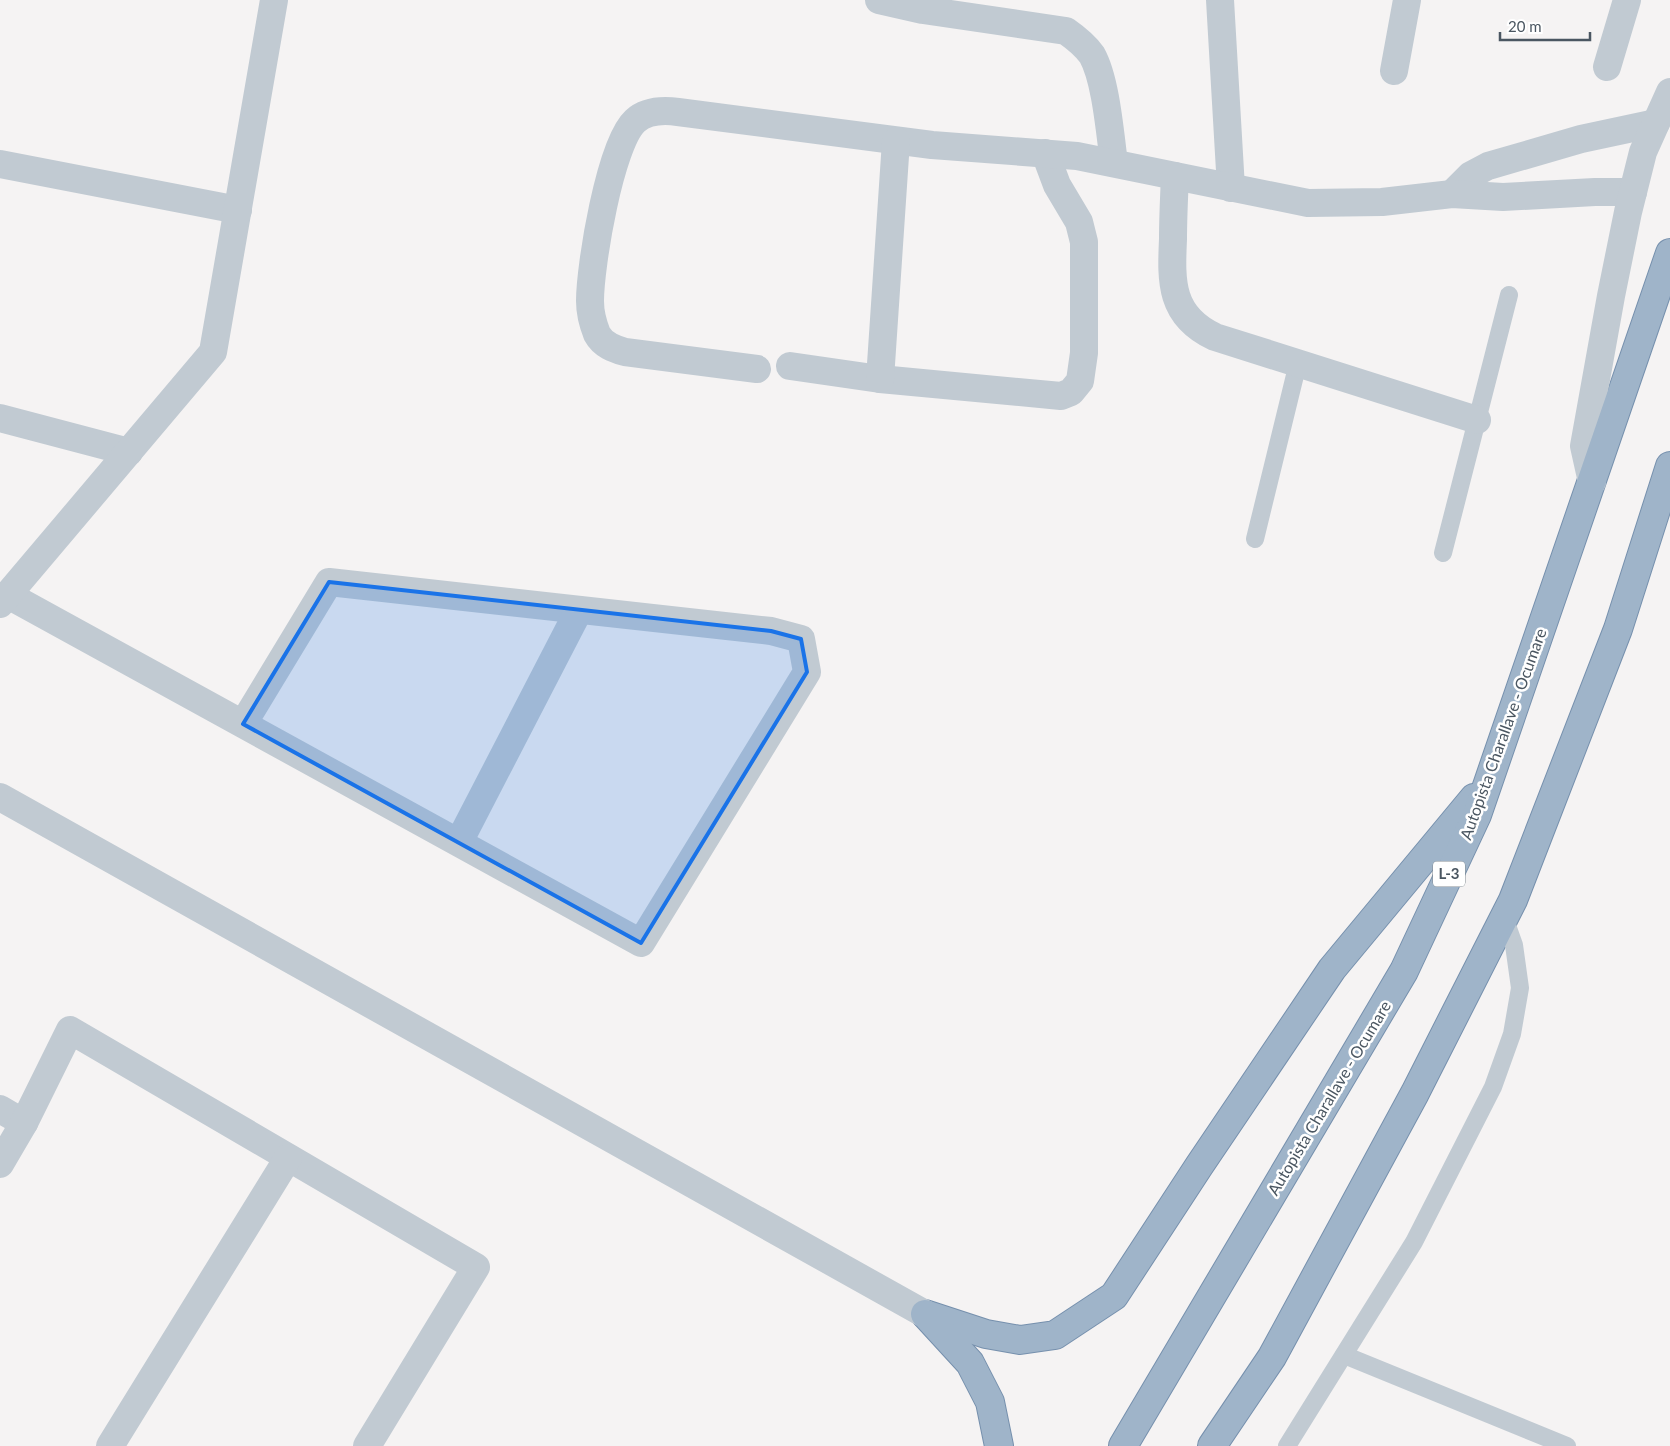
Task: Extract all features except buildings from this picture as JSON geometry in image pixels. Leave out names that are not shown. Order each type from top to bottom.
[{"type":"highway","name":"Autopista Charallave - Ocumare","points":[[1123,1446],[1404,971],[1477,815],[1670,253]]},
{"type":"highway","points":[[1212,1446],[1272,1357],[1415,1093],[1513,900],[1618,629],[1670,466]]},
{"type":"highway","points":[[925,1314],[986,1334],[1020,1340],[1056,1335],[1114,1296],[1332,969],[1489,779]]},
{"type":"highway","points":[[925,1314],[970,1363],[990,1402],[999,1446]]},
{"type":"street","points":[[243,724],[329,582],[771,631],[800,639],[807,672],[641,943],[243,724],[4,600],[213,352],[274,0]]},
{"type":"street","points":[[1220,0],[1232,188]]},
{"type":"street","points":[[1394,71],[1407,0]]},
{"type":"street","points":[[1607,67],[1627,0]]},
{"type":"street","points":[[884,1],[923,10],[1066,31],[1081,41],[1095,62],[1106,108],[1114,163]]},
{"type":"street","points":[[1592,482],[1584,446],[1611,296],[1633,192],[1644,152],[1670,92]]},
{"type":"street","points":[[757,369],[625,352],[614,349],[598,336],[590,309],[594,255],[611,176],[627,131],[642,116],[664,110],[896,141],[1077,156],[1308,203],[1382,202],[1452,194],[1503,197],[1586,192],[1633,192]]},
{"type":"street","points":[[1452,194],[1471,175],[1488,166],[1582,140],[1656,123]]},
{"type":"street","points":[[880,379],[896,141]]},
{"type":"street","points":[[790,366],[880,379],[1061,396],[1072,392],[1080,381],[1084,353],[1084,242],[1079,222],[1057,185],[1045,153]]},
{"type":"street","points":[[0,164],[238,210]]},
{"type":"street","points":[[1175,176],[1171,272],[1175,296],[1183,311],[1199,328],[1215,337],[1477,420]]},
{"type":"street","points":[[0,418],[129,452]]},
{"type":"street","points":[[459,842],[579,610]]},
{"type":"street","points":[[0,797],[925,1314]]},
{"type":"street","points":[[0,1164],[24,1123],[70,1030],[476,1267],[367,1446]]},
{"type":"street","points":[[0,1109],[24,1123]]},
{"type":"street","points":[[110,1446],[288,1158]]},
{"type":"lane","points":[[1443,553],[1509,295]]},
{"type":"lane","points":[[1255,539],[1298,363]]},
{"type":"lane","points":[[1287,1446],[1414,1242],[1493,1087],[1512,1034],[1520,988],[1514,945],[1504,917]]},
{"type":"lane","points":[[1344,1355],[1567,1446]]},
{"type":"highlighted area","points":[[329,582],[771,631],[801,639],[807,672],[641,943],[243,724]]}]
